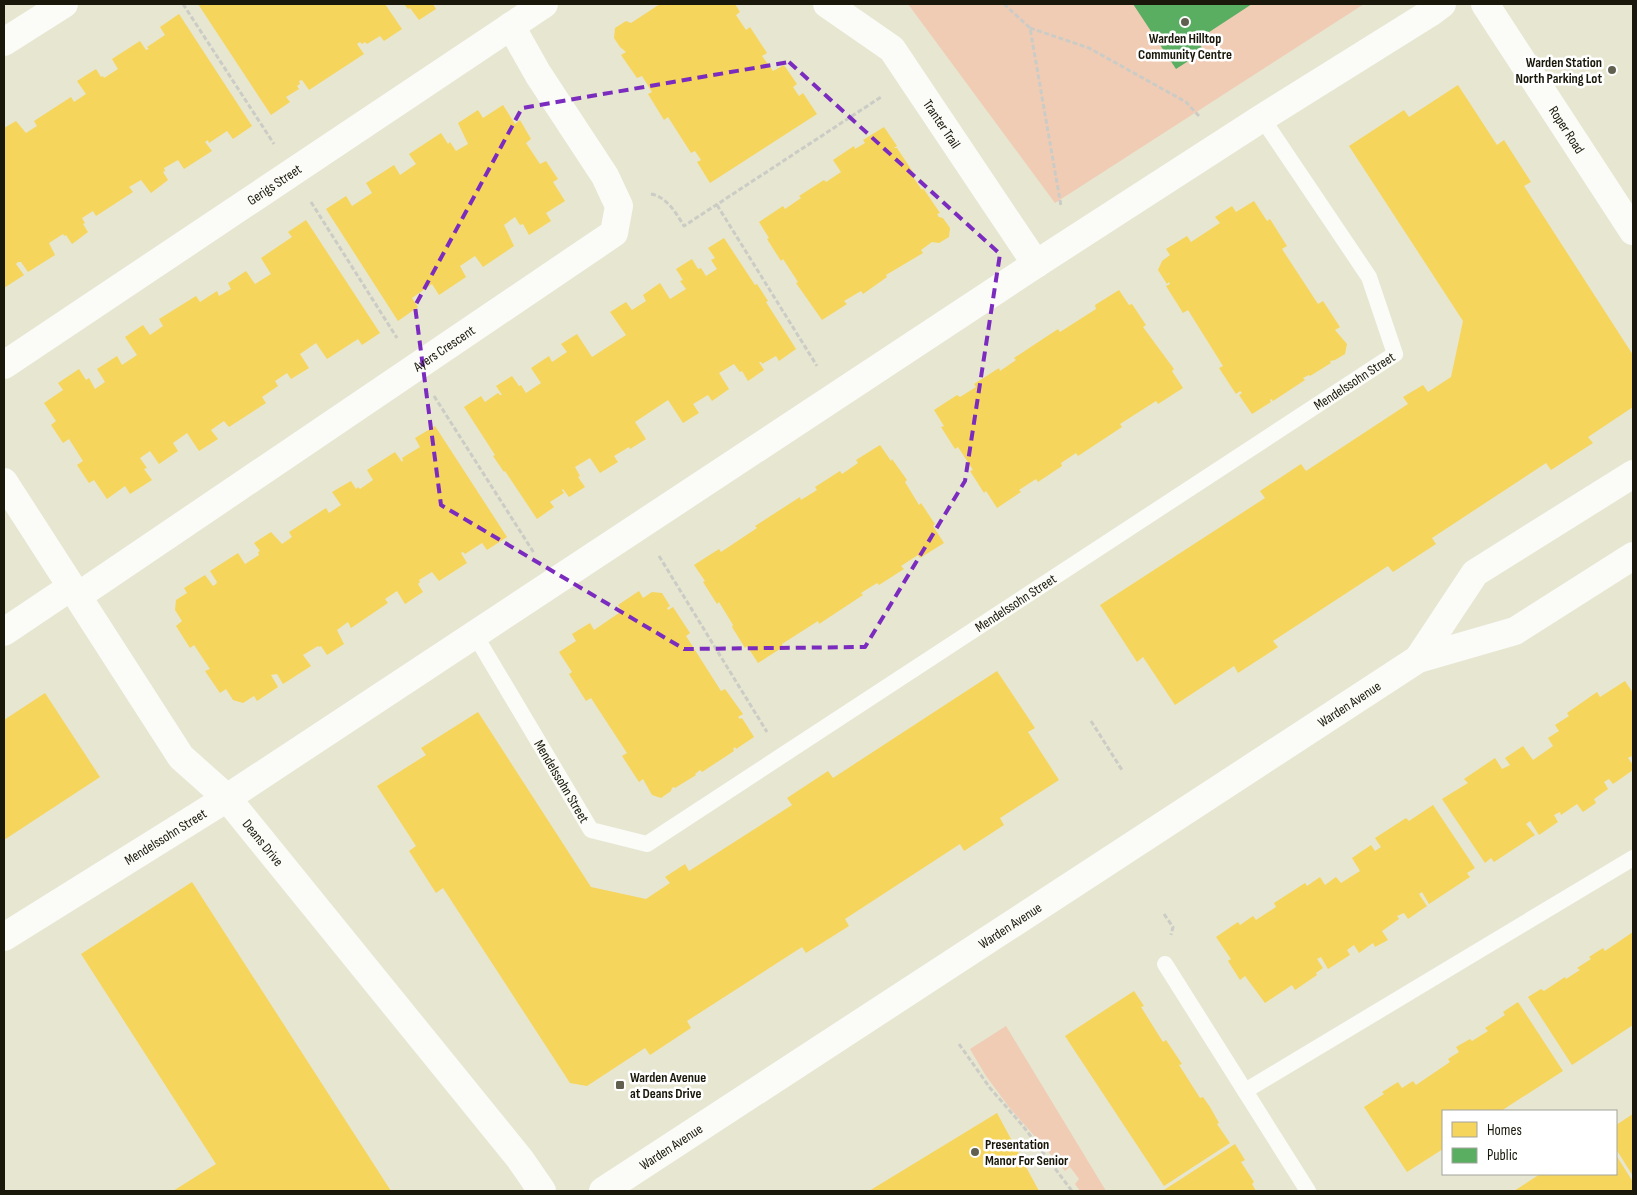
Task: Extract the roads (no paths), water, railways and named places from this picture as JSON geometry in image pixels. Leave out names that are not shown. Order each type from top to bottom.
[{"type":"street","points":[[4,42],[64,4]]},
{"type":"street","name":"Gerigs Street","points":[[4,365],[544,4]]},
{"type":"street","name":"Tranter Trail","points":[[828,4],[892,49],[1036,264]]},
{"type":"street","name":"Mendelssohn Street","points":[[4,938],[227,798],[1036,264],[1262,118],[1430,14],[1442,4]]},
{"type":"street","name":"Roper Road","points":[[1485,4],[1633,231]]},
{"type":"street","name":"Ayers Crescent","points":[[4,632],[74,591],[415,367],[614,233],[619,206],[604,176],[538,74],[512,26]]},
{"type":"street","name":"Warden Avenue","points":[[1418,659],[1475,573],[1633,474]]},
{"type":"street","name":"Deans Drive","points":[[4,482],[181,757],[227,798],[514,1152],[542,1191]]},
{"type":"street","name":"Warden Avenue","points":[[603,1191],[632,1170],[1418,659],[1515,631],[1633,556]]},
{"type":"lane","name":"Mendelssohn Street","points":[[475,635],[591,830],[646,844],[1395,354],[1369,277],[1262,118]]},
{"type":"lane","points":[[1246,1091],[1633,858]]},
{"type":"lane","points":[[1165,964],[1308,1191]]},
{"type":"place","name":"Warden Hilltop Community Centre","points":[[1185,22]]},
{"type":"place","name":"Warden Station North Parking Lot","points":[[1612,70]]},
{"type":"place","name":"Warden Avenue at Deans Drive","points":[[620,1085]]},
{"type":"place","name":"Presentation Manor For Senior","points":[[975,1152]]}]
